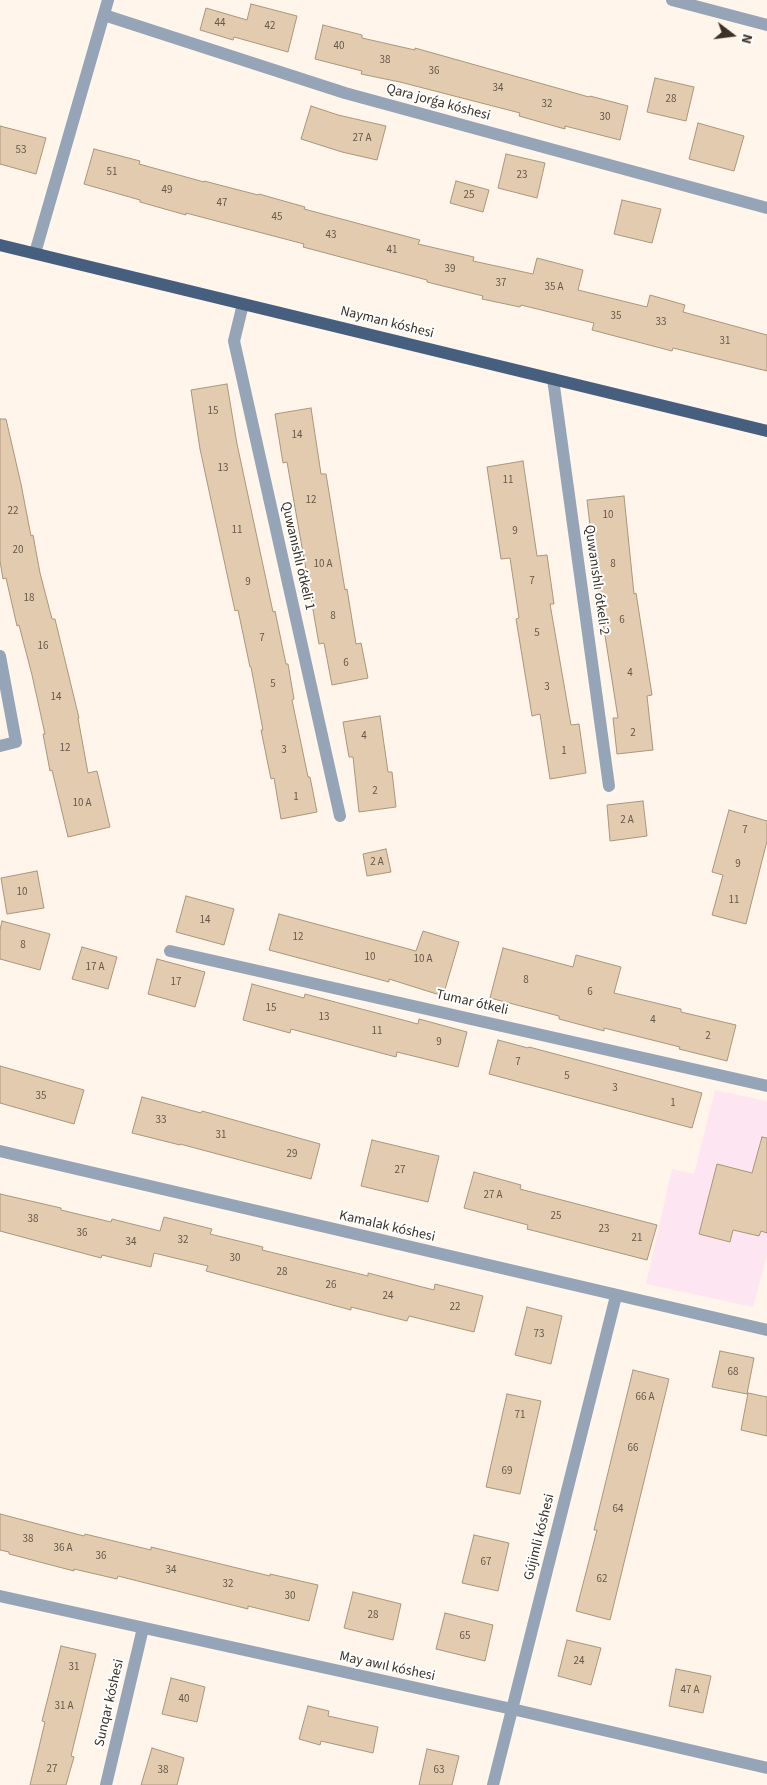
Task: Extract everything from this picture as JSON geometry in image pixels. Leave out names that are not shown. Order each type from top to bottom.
[{"type":"main road","name":"Nayman kóshesi","points":[[0,245],[767,431]]},
{"type":"street","points":[[35,253],[108,0]]},
{"type":"street","points":[[672,0],[767,25]]},
{"type":"street","name":"Qara jorǵa kóshesi","points":[[104,16],[345,93],[767,208]]},
{"type":"street","name":"Quwanıshlı ótkeli 1","points":[[243,304],[234,341],[340,816]]},
{"type":"street","name":"Quwanıshlı ótkeli 2","points":[[553,379],[609,786]]},
{"type":"street","points":[[0,656],[16,742],[0,746]]},
{"type":"street","name":"Tumar ótkeli","points":[[170,951],[767,1086]]},
{"type":"street","name":"Kamalak kóshesi","points":[[0,1151],[767,1330]]},
{"type":"street","name":"Gújimli kóshesi","points":[[493,1785],[616,1296]]},
{"type":"street","name":"May awıl kóshesi","points":[[0,1596],[512,1709],[767,1768]]},
{"type":"street","name":"Sunqar kóshesi","points":[[106,1785],[143,1628]]},
{"type":"shaded area","points":[[715,1090],[767,1101],[767,1255],[753,1307],[646,1284],[672,1169],[694,1174]]},
{"type":"building","points":[[251,4],[297,16],[288,52],[234,37],[233,40],[200,30],[206,8],[247,20]]},
{"type":"building","points":[[323,25],[362,35],[362,38],[415,50],[415,48],[589,97],[628,106],[620,140],[565,126],[565,129],[519,116],[520,113],[400,82],[361,74],[362,71],[315,59]]},
{"type":"building","points":[[655,78],[694,87],[686,121],[647,112]]},
{"type":"building","points":[[311,106],[338,115],[386,126],[377,160],[342,152],[301,139]]},
{"type":"building","points":[[698,123],[744,136],[734,171],[689,159]]},
{"type":"building","points":[[0,126],[46,138],[36,174],[0,164]]},
{"type":"building","points":[[94,149],[140,161],[139,164],[204,182],[259,194],[305,207],[304,209],[420,240],[418,244],[474,257],[473,261],[533,274],[537,258],[583,270],[578,290],[647,307],[650,295],[685,305],[683,312],[767,335],[767,371],[673,348],[672,351],[592,330],[594,323],[521,305],[520,307],[482,299],[483,296],[303,247],[304,244],[186,213],[186,215],[84,184]]},
{"type":"building","points":[[506,154],[545,163],[537,198],[498,188]]},
{"type":"building","points":[[456,181],[489,190],[483,212],[450,203]]},
{"type":"building","points":[[622,200],[661,209],[652,243],[614,234]]},
{"type":"building","points":[[227,384],[237,444],[273,612],[275,611],[286,664],[288,664],[294,699],[292,700],[317,812],[281,819],[274,778],[271,779],[261,730],[263,730],[251,667],[238,610],[235,611],[200,449],[191,390]]},
{"type":"building","points":[[311,408],[321,474],[326,474],[356,644],[361,643],[368,678],[332,685],[324,643],[319,644],[287,462],[283,463],[275,414]]},
{"type":"building","points":[[0,419],[6,419],[40,573],[52,619],[55,619],[79,718],[88,773],[97,771],[110,827],[68,837],[52,770],[50,771],[43,734],[45,734],[32,675],[19,625],[17,626],[6,578],[3,579],[0,561]]},
{"type":"building","points":[[523,461],[537,556],[547,555],[554,604],[550,604],[571,725],[579,724],[586,773],[550,779],[540,714],[532,716],[516,619],[519,618],[510,558],[501,559],[487,467]]},
{"type":"building","points":[[624,496],[634,594],[636,593],[652,695],[647,696],[653,750],[617,754],[613,718],[618,718],[597,585],[587,500]]},
{"type":"building","points":[[380,716],[388,772],[392,772],[396,807],[359,812],[353,757],[349,757],[343,722]]},
{"type":"building","points":[[643,801],[647,836],[610,841],[607,805]]},
{"type":"building","points":[[729,810],[767,821],[767,841],[746,924],[712,915],[723,875],[712,872]]},
{"type":"building","points":[[386,849],[391,872],[367,876],[363,854]]},
{"type":"building","points":[[37,871],[44,908],[7,914],[1,878]]},
{"type":"building","points":[[186,896],[234,909],[224,945],[176,932]]},
{"type":"building","points":[[279,914],[416,951],[423,931],[459,942],[443,996],[389,979],[389,982],[269,950]]},
{"type":"building","points":[[2,921],[50,934],[40,970],[0,959],[0,930]]},
{"type":"building","points":[[82,947],[117,957],[108,989],[72,979]]},
{"type":"building","points":[[503,948],[573,967],[576,955],[621,967],[614,993],[681,1009],[681,1012],[736,1025],[727,1061],[604,1028],[604,1031],[559,1019],[559,1016],[490,998]]},
{"type":"building","points":[[157,959],[205,972],[195,1007],[148,994]]},
{"type":"building","points":[[252,984],[304,998],[305,994],[418,1024],[419,1019],[467,1032],[458,1067],[397,1052],[396,1057],[291,1029],[290,1033],[243,1020]]},
{"type":"building","points":[[498,1040],[702,1093],[692,1128],[489,1074]]},
{"type":"building","points":[[0,1066],[84,1090],[74,1124],[0,1103]]},
{"type":"building","points":[[142,1097],[201,1113],[202,1111],[320,1144],[311,1179],[132,1133]]},
{"type":"building","points":[[762,1137],[767,1138],[767,1233],[761,1231],[759,1236],[733,1230],[730,1242],[699,1234],[717,1164],[752,1173]]},
{"type":"building","points":[[372,1140],[439,1156],[428,1202],[361,1186]]},
{"type":"building","points":[[474,1172],[521,1185],[520,1189],[657,1225],[647,1260],[527,1229],[528,1225],[464,1208]]},
{"type":"building","points":[[0,1194],[111,1222],[112,1219],[160,1231],[164,1217],[212,1229],[210,1234],[263,1247],[262,1250],[368,1276],[368,1273],[434,1290],[435,1284],[483,1296],[474,1332],[409,1316],[407,1321],[351,1307],[351,1310],[206,1271],[208,1266],[154,1253],[151,1267],[102,1255],[101,1258],[0,1231]]},
{"type":"building","points":[[527,1307],[562,1316],[551,1364],[515,1355]]},
{"type":"building","points":[[720,1351],[754,1358],[747,1394],[712,1387]]},
{"type":"building","points":[[633,1370],[669,1379],[610,1620],[576,1611],[597,1530],[594,1530]]},
{"type":"building","points":[[748,1393],[767,1397],[767,1436],[741,1430]]},
{"type":"building","points":[[507,1394],[541,1401],[520,1494],[486,1487]]},
{"type":"building","points":[[0,1514],[84,1536],[85,1534],[151,1550],[151,1547],[270,1576],[270,1574],[318,1585],[309,1621],[248,1606],[248,1609],[118,1576],[117,1579],[74,1569],[74,1571],[9,1554],[9,1552],[0,1550]]},
{"type":"building","points":[[474,1535],[509,1543],[498,1591],[462,1583]]},
{"type":"building","points":[[353,1592],[401,1604],[393,1640],[344,1628]]},
{"type":"building","points":[[445,1613],[493,1625],[485,1661],[436,1649]]},
{"type":"building","points":[[567,1640],[601,1648],[591,1685],[558,1676]]},
{"type":"building","points":[[61,1646],[96,1654],[71,1756],[74,1757],[66,1785],[30,1785],[45,1722],[42,1721]]},
{"type":"building","points":[[676,1669],[711,1676],[703,1713],[669,1706]]},
{"type":"building","points":[[171,1678],[205,1687],[197,1722],[162,1714]]},
{"type":"building","points":[[308,1706],[329,1711],[328,1716],[378,1727],[373,1753],[321,1741],[320,1745],[299,1739]]},
{"type":"building","points":[[152,1748],[184,1758],[177,1785],[141,1785]]},
{"type":"building","points":[[427,1749],[459,1756],[452,1785],[419,1785]]}]
